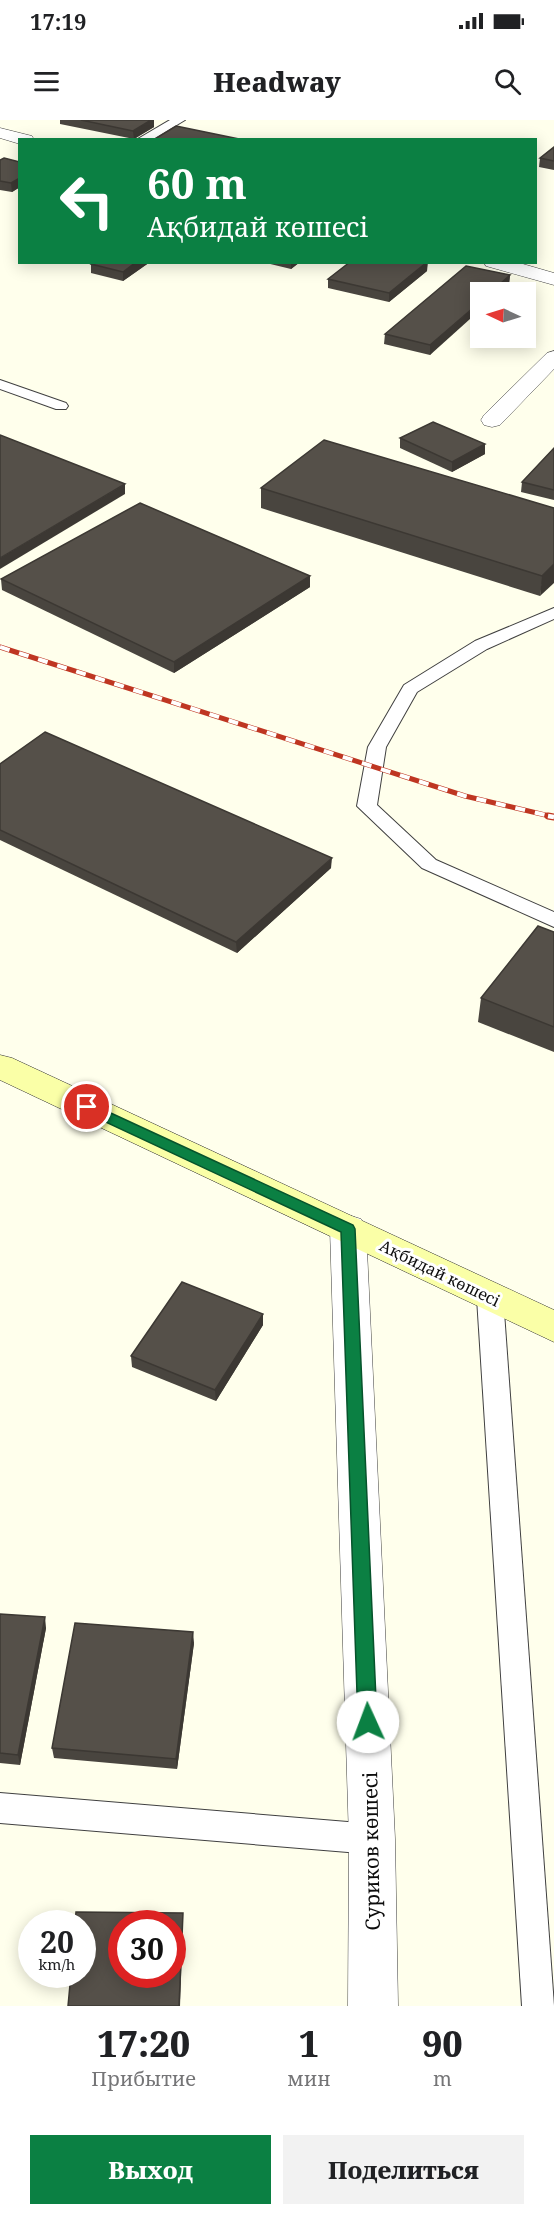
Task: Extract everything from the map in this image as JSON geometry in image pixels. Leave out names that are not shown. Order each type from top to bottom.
[{"type":"street","points":[[1,134],[18,138]]},
{"type":"street","points":[[500,264],[554,279]]},
{"type":"street","points":[[492,420],[554,357]]},
{"type":"street","name":"Ақбидай көшесі","points":[[0,1066],[554,1328]]},
{"type":"street","name":"Суриков көшесі","points":[[348,1229],[372,1839],[373,2006]]},
{"type":"lane","points":[[146,138],[179,120]]},
{"type":"lane","points":[[0,384],[61,406]]},
{"type":"lane","points":[[554,613],[481,645],[410,690],[377,747],[367,806],[429,864],[554,920]]},
{"type":"lane","points":[[490,1298],[539,2006]]},
{"type":"lane","points":[[0,1808],[372,1839]]},
{"type":"building","points":[[81,120],[151,120],[133,131]]},
{"type":"building","points":[[176,126],[234,138],[156,138]]},
{"type":"building","points":[[554,147],[554,161],[540,158]]},
{"type":"building","points":[[4,158],[18,162],[18,179],[11,183],[0,181],[0,160]]},
{"type":"building","points":[[91,264],[133,264],[123,272]]},
{"type":"building","points":[[347,264],[425,264],[389,293],[328,279]]},
{"type":"building","points":[[466,266],[510,275],[502,282],[470,282],[470,311],[430,345],[385,334]]},
{"type":"building","points":[[433,422],[485,444],[452,462],[400,438]]},
{"type":"building","points":[[0,435],[125,484],[0,558]]},
{"type":"building","points":[[324,440],[554,508],[554,564],[542,576],[261,488]]},
{"type":"building","points":[[554,448],[554,490],[522,482]]},
{"type":"building","points":[[140,503],[310,576],[174,662],[1,579]]},
{"type":"building","points":[[45,732],[332,858],[236,942],[0,830],[0,764]]},
{"type":"building","points":[[538,926],[554,932],[554,1027],[481,998]]},
{"type":"building","points":[[182,1282],[263,1314],[215,1390],[131,1356]]},
{"type":"building","points":[[0,1614],[45,1617],[18,1755],[0,1753]]},
{"type":"building","points":[[75,1623],[193,1632],[176,1759],[52,1748]]},
{"type":"building","points":[[96,1912],[108,1912],[108,1988],[180,1988],[179,2006],[68,2006],[70,1988],[96,1988]]},
{"type":"railway","points":[[0,647],[465,796],[554,817],[548,816]]},
{"type":"route","points":[[87,1107],[348,1229],[368,1722]]}]
